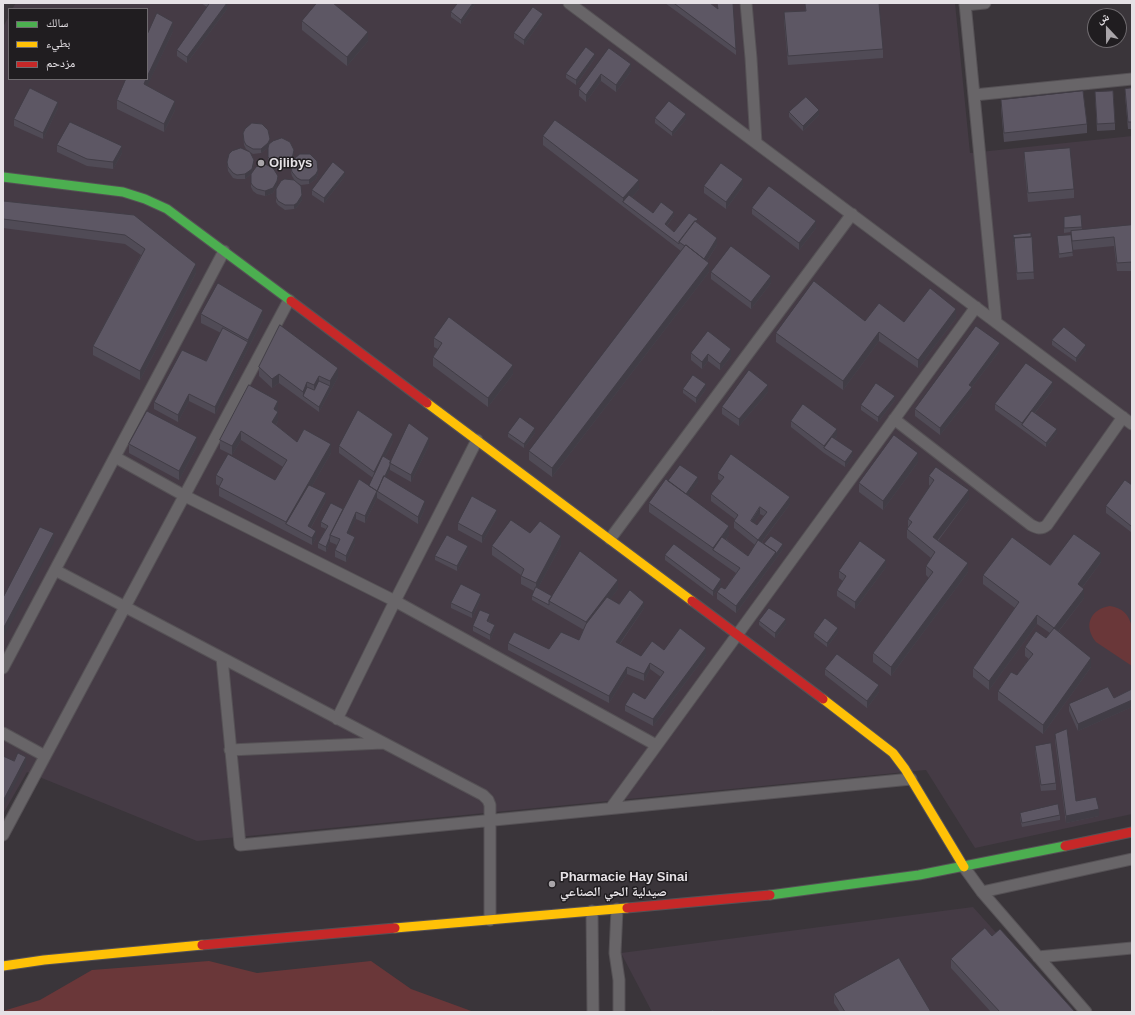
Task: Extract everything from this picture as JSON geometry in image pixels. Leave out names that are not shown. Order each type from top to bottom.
[{"type":"street","points":[[569,3],[1128,421],[1047,525],[1039,528],[1031,525],[894,419]]},
{"type":"street","points":[[746,3],[756,143]]},
{"type":"street","points":[[985,3],[965,4],[996,322]]},
{"type":"street","points":[[974,95],[1132,80]]},
{"type":"street","points":[[3,177],[123,192],[145,199],[167,209],[857,724],[893,752],[906,769],[964,867],[982,892],[1086,1012]]},
{"type":"street","points":[[610,539],[852,214]]},
{"type":"street","points":[[3,668],[224,251]]},
{"type":"street","points":[[3,835],[289,300]]},
{"type":"street","points":[[611,808],[976,307]]},
{"type":"street","points":[[337,718],[477,440]]},
{"type":"street","points":[[115,457],[184,496],[395,601],[656,745]]},
{"type":"street","points":[[55,570],[483,795],[488,800],[490,805],[490,920]]},
{"type":"street","points":[[222,658],[240,845],[911,779]]},
{"type":"street","points":[[3,734],[45,756]]},
{"type":"street","points":[[230,750],[383,743]]},
{"type":"street","points":[[3,966],[44,960],[151,949],[774,895],[919,875],[1132,832]]},
{"type":"street","points":[[982,892],[1132,859]]},
{"type":"street","points":[[617,909],[615,953],[619,980],[619,1012]]},
{"type":"street","points":[[592,911],[593,1012]]},
{"type":"street","points":[[1038,957],[1132,948]]},
{"type":"shaded area","points":[[16,3],[955,3],[970,153],[1132,136],[1132,814],[975,848],[926,770],[197,841],[27,772],[3,814],[3,27],[8,18],[8,80],[148,80],[148,8],[13,8]]},
{"type":"shaded area","points":[[1110,606],[1122,610],[1131,623],[1132,666],[1096,642],[1092,636],[1089,624],[1093,614]]},
{"type":"shaded area","points":[[973,907],[1067,1012],[652,1012],[621,953]]},
{"type":"shaded area","points":[[209,961],[257,973],[371,961],[411,989],[474,1012],[3,1012],[40,1000],[92,970]]},
{"type":"building","points":[[210,3],[227,3],[187,57],[177,50]]},
{"type":"building","points":[[317,3],[333,3],[368,32],[347,57],[302,21]]},
{"type":"building","points":[[458,3],[473,3],[461,20],[451,12]]},
{"type":"building","points":[[674,3],[710,3],[718,9],[717,3],[733,3],[736,49]]},
{"type":"building","points":[[879,3],[883,49],[788,56],[784,12],[806,11],[805,4]]},
{"type":"building","points":[[533,7],[543,14],[524,40],[514,33]]},
{"type":"building","points":[[157,13],[173,22],[148,75],[148,33]]},
{"type":"building","points":[[586,47],[595,54],[576,80],[566,74]]},
{"type":"building","points":[[609,48],[631,64],[616,85],[601,74],[586,95],[579,89]]},
{"type":"building","points":[[126,80],[146,80],[144,84],[175,101],[164,124],[117,100]]},
{"type":"building","points":[[30,88],[58,102],[43,133],[14,119]]},
{"type":"building","points":[[1132,88],[1132,122],[1128,122],[1125,89]]},
{"type":"building","points":[[1083,91],[1087,124],[1004,133],[1001,100]]},
{"type":"building","points":[[1113,91],[1115,123],[1097,124],[1095,92]]},
{"type":"building","points":[[806,97],[819,110],[803,126],[789,112]]},
{"type":"building","points":[[669,101],[686,114],[672,132],[655,118]]},
{"type":"building","points":[[555,120],[639,180],[623,198],[543,136]]},
{"type":"building","points":[[70,122],[122,146],[113,162],[87,159],[57,145]]},
{"type":"building","points":[[252,123],[262,124],[268,130],[270,139],[261,149],[253,149],[246,145],[244,141],[243,133]]},
{"type":"building","points":[[282,138],[290,142],[294,150],[290,162],[282,166],[274,163],[268,157],[268,148],[269,144],[273,141]]},
{"type":"building","points":[[241,148],[250,152],[254,160],[252,169],[245,174],[237,175],[228,167],[227,162],[229,154],[232,151]]},
{"type":"building","points":[[1070,148],[1074,189],[1028,193],[1024,152]]},
{"type":"building","points":[[300,154],[310,154],[317,161],[318,170],[309,180],[301,180],[292,172],[291,168],[293,160]]},
{"type":"building","points":[[333,162],[345,172],[324,198],[312,190]]},
{"type":"building","points":[[721,163],[743,179],[726,202],[704,186]]},
{"type":"building","points":[[265,164],[273,168],[278,176],[273,188],[265,191],[257,189],[253,186],[251,183],[251,174],[256,167]]},
{"type":"building","points":[[285,179],[294,180],[301,186],[302,195],[294,205],[285,205],[278,201],[276,197],[276,189],[281,181]]},
{"type":"building","points":[[769,186],[816,221],[799,243],[752,208]]},
{"type":"building","points":[[629,195],[653,213],[661,202],[674,212],[665,224],[674,232],[689,213],[698,219],[679,242],[679,244],[623,202]]},
{"type":"building","points":[[3,201],[134,215],[196,264],[140,371],[93,346],[145,249],[125,235],[3,219]]},
{"type":"building","points":[[1081,215],[1082,227],[1064,228],[1064,217]]},
{"type":"building","points":[[695,221],[717,238],[704,259],[686,245],[685,246],[679,242]]},
{"type":"building","points":[[1132,225],[1132,262],[1117,263],[1114,237],[1072,241],[1071,231]]},
{"type":"building","points":[[1031,233],[1031,237],[1014,238],[1014,242],[1013,235]]},
{"type":"building","points":[[1071,235],[1073,252],[1059,254],[1057,236]]},
{"type":"building","points":[[1032,237],[1034,272],[1017,273],[1014,238]]},
{"type":"building","points":[[686,245],[709,263],[552,468],[529,451]]},
{"type":"building","points":[[731,246],[771,276],[751,302],[711,272]]},
{"type":"building","points":[[814,281],[865,321],[879,303],[904,322],[930,288],[956,309],[918,360],[879,332],[843,381],[776,333]]},
{"type":"building","points":[[218,283],[263,310],[248,340],[201,314]]},
{"type":"building","points":[[449,317],[513,365],[488,398],[433,357],[442,343],[434,338]]},
{"type":"building","points":[[280,325],[338,368],[330,381],[319,376],[314,385],[307,382],[303,392],[279,374],[272,379],[259,367]]},
{"type":"building","points":[[976,326],[1000,343],[969,385],[972,387],[940,428],[915,409]]},
{"type":"building","points":[[1064,327],[1086,345],[1076,358],[1052,340]]},
{"type":"building","points":[[223,328],[248,342],[215,407],[189,394],[178,415],[154,402],[182,350],[206,361]]},
{"type":"building","points":[[708,331],[731,349],[720,364],[708,354],[702,362],[691,353]]},
{"type":"building","points":[[1026,363],[1053,382],[1022,423],[995,404]]},
{"type":"building","points":[[749,370],[768,385],[739,419],[722,407]]},
{"type":"building","points":[[693,375],[706,384],[696,398],[683,389]]},
{"type":"building","points":[[319,381],[330,386],[319,407],[303,396],[307,387],[314,390]]},
{"type":"building","points":[[876,383],[895,396],[878,417],[861,405]]},
{"type":"building","points":[[249,385],[278,401],[274,409],[278,412],[272,422],[297,442],[304,429],[331,444],[286,522],[219,487],[223,479],[216,475],[228,454],[275,480],[287,460],[241,431],[232,446],[220,440]]},
{"type":"building","points":[[803,404],[837,429],[824,446],[791,421]]},
{"type":"building","points":[[358,410],[393,434],[374,472],[339,446]]},
{"type":"building","points":[[147,411],[197,437],[179,471],[129,444]]},
{"type":"building","points":[[1032,411],[1057,429],[1046,443],[1022,425]]},
{"type":"building","points":[[520,417],[535,428],[524,444],[508,433]]},
{"type":"building","points":[[409,423],[429,438],[411,475],[390,463]]},
{"type":"building","points":[[894,435],[918,453],[883,501],[859,483]]},
{"type":"building","points":[[832,437],[853,451],[845,462],[824,448]]},
{"type":"building","points":[[731,454],[790,497],[758,540],[734,521],[738,515],[711,494],[724,477],[718,473]],"holes":[[[760,507],[767,512],[757,525],[751,521]]]},
{"type":"building","points":[[383,456],[391,461],[377,491],[369,486]]},
{"type":"building","points":[[680,465],[698,477],[686,494],[668,481]]},
{"type":"building","points":[[936,467],[969,490],[933,537],[968,563],[891,667],[873,653],[933,572],[926,566],[935,552],[907,529],[912,522],[908,519],[934,480],[929,476]]},
{"type":"building","points":[[384,476],[425,501],[418,517],[377,491]]},
{"type":"building","points":[[359,479],[377,491],[365,516],[356,512],[347,533],[355,537],[346,556],[335,550],[340,539],[330,535]]},
{"type":"building","points":[[666,479],[729,526],[713,548],[649,503]]},
{"type":"building","points":[[1125,480],[1132,485],[1131,526],[1106,506]]},
{"type":"building","points":[[309,485],[326,493],[308,526],[316,531],[312,538],[286,524]]},
{"type":"building","points":[[472,496],[497,510],[482,536],[458,523]]},
{"type":"building","points":[[331,503],[343,509],[330,535],[326,547],[318,543],[328,526],[321,522]]},
{"type":"building","points":[[511,520],[530,533],[540,521],[561,536],[536,583],[521,576],[524,569],[492,546]]},
{"type":"building","points":[[40,527],[54,533],[3,629],[3,598]]},
{"type":"building","points":[[1074,534],[1101,553],[1078,584],[1084,589],[1054,628],[1037,615],[989,681],[973,668],[1019,602],[983,575],[1012,537],[1050,565]]},
{"type":"building","points":[[447,535],[468,546],[457,566],[435,556]]},
{"type":"building","points":[[771,536],[783,544],[776,554],[776,552],[764,544]]},
{"type":"building","points":[[722,537],[748,556],[758,540],[776,552],[736,606],[717,592],[721,587],[725,589],[740,568],[713,550]]},
{"type":"building","points":[[860,541],[886,560],[855,602],[837,590],[846,576],[839,571]]},
{"type":"building","points":[[674,544],[721,579],[713,591],[665,555]]},
{"type":"building","points":[[580,551],[618,580],[586,622],[549,601]]},
{"type":"building","points":[[461,584],[481,594],[472,613],[451,603]]},
{"type":"building","points":[[536,587],[552,596],[549,601],[549,605],[532,596]]},
{"type":"building","points":[[630,590],[644,602],[616,642],[641,656],[652,641],[664,650],[680,628],[706,648],[653,719],[625,705],[633,692],[645,699],[664,672],[650,663],[644,674],[627,667],[609,696],[508,643],[514,632],[549,649],[561,632],[579,640],[586,624],[607,597],[619,604]]},
{"type":"building","points":[[769,608],[786,619],[775,633],[759,621]]},
{"type":"building","points":[[480,610],[490,614],[487,621],[495,625],[490,635],[473,626]]},
{"type":"building","points":[[825,618],[838,628],[827,643],[814,633]]},
{"type":"building","points":[[1054,628],[1091,658],[1043,725],[998,691],[1011,672],[1017,675],[1033,654],[1025,647],[1036,631],[1046,638]]},
{"type":"building","points":[[837,654],[879,685],[867,701],[825,669]]},
{"type":"building","points":[[1108,687],[1114,698],[1132,689],[1132,700],[1078,724],[1069,704]]},
{"type":"building","points":[[1067,729],[1076,801],[1096,797],[1099,809],[1066,816],[1055,734]]},
{"type":"building","points":[[1051,743],[1056,783],[1041,785],[1035,746]]},
{"type":"building","points":[[18,753],[26,757],[3,801],[3,756],[14,761]]},
{"type":"building","points":[[1058,804],[1060,815],[1022,823],[1020,813]]},
{"type":"building","points":[[985,928],[992,936],[1000,929],[1075,1012],[1000,1012],[951,959]]},
{"type":"building","points":[[899,958],[931,1012],[845,1012],[834,994]]},
{"type":"traffic: fast","points":[[3,177],[123,192],[145,199],[167,209],[291,301]]},
{"type":"traffic: fast","points":[[770,895],[919,875],[1065,846]]},
{"type":"traffic: slow","points":[[427,403],[692,601]]},
{"type":"traffic: slow","points":[[823,699],[893,753],[905,769],[964,867]]},
{"type":"traffic: slow","points":[[395,928],[627,908]]},
{"type":"traffic: slow","points":[[3,966],[44,960],[202,945]]},
{"type":"traffic: jam","points":[[291,301],[427,403]]},
{"type":"traffic: jam","points":[[692,601],[823,699]]},
{"type":"traffic: jam","points":[[1065,846],[1132,832]]},
{"type":"traffic: jam","points":[[627,908],[770,895]]},
{"type":"traffic: jam","points":[[202,945],[395,928]]},
{"type":"place","name":"Ojlibys","points":[[261,163]]},
{"type":"place","name":"Pharmacie Hay Sinai صيدلية الحي الصناعي","points":[[552,884]]}]
